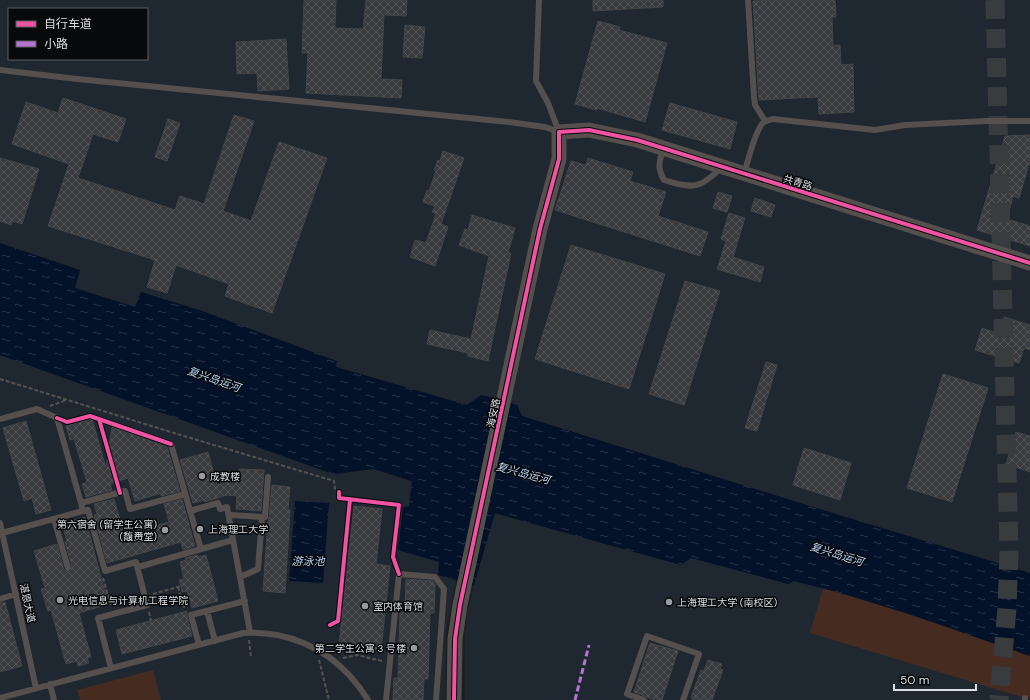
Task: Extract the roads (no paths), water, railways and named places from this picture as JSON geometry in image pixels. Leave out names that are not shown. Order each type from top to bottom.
[{"type":"street","name":"共青路","points":[[559,132],[589,130],[664,147],[744,174],[1030,263]]},
{"type":"street","name":"海安路","points":[[454,700],[456,624],[540,229],[559,159],[559,132]]},
{"type":"lane","points":[[539,0],[536,81],[548,103],[559,132]]},
{"type":"lane","points":[[748,0],[755,105],[765,121]]},
{"type":"lane","points":[[0,70],[84,80],[509,122],[545,127],[559,132]]},
{"type":"lane","points":[[744,174],[756,135],[765,121],[773,119],[875,130],[905,125],[987,121],[1030,121]]},
{"type":"lane","points":[[664,147],[659,164],[664,180],[684,186],[692,186],[710,179],[722,167]]},
{"type":"lane","points":[[0,419],[37,409],[57,418],[83,511]]},
{"type":"lane","points":[[171,444],[201,549]]},
{"type":"lane","points":[[240,577],[258,569],[262,517],[265,517],[268,478]]},
{"type":"lane","points":[[81,503],[125,491],[130,509],[185,494]]},
{"type":"lane","points":[[190,511],[218,503],[220,509],[227,507],[249,632]]},
{"type":"lane","points":[[2,533],[88,510],[105,571],[136,562],[147,605],[98,618],[111,668]]},
{"type":"lane","points":[[229,515],[262,517]]},
{"type":"lane","points":[[54,519],[68,568]]},
{"type":"lane","name":"湛恩大道","points":[[0,523],[36,688]]},
{"type":"lane","points":[[138,567],[233,540]]},
{"type":"lane","points":[[386,700],[399,574],[435,577],[444,589],[436,700]]},
{"type":"lane","points":[[0,598],[16,594]]},
{"type":"lane","points":[[199,645],[191,615],[244,600]]},
{"type":"lane","points":[[207,611],[215,641]]},
{"type":"lane","points":[[0,698],[249,632],[268,633],[286,637],[316,649],[334,660],[351,676],[368,700]]},
{"type":"lane","points":[[644,700],[627,694],[647,636],[699,654],[683,700]]},
{"type":"lane","points":[[50,684],[54,700]]},
{"type":"lane","points":[[17,693],[19,700]]},
{"type":"water","name":"复兴岛运河","points":[[0,243],[80,270],[75,288],[135,307],[141,292],[202,311],[337,361],[336,367],[467,405],[481,395],[516,403],[522,416],[1030,573],[1030,656],[854,597],[794,581],[788,584],[691,558],[681,565],[495,513],[474,585],[438,575],[439,562],[398,550],[403,507],[409,506],[412,481],[374,469],[333,474],[0,355]]},
{"type":"water","name":"游泳池","points":[[295,501],[329,503],[323,583],[289,581]]},
{"type":"tunnel","points":[[995,0],[1009,552],[1007,608],[999,700]]},
{"type":"place","name":"成教楼","points":[[202,476]]},
{"type":"place","name":"上海理工大学","points":[[200,529]]},
{"type":"place","name":"第六宿舍 (留学生公寓) (馥赉堂)","points":[[165,530]]},
{"type":"place","name":"光电信息与计算机工程学院","points":[[60,600]]},
{"type":"place","name":"上海理工大学 (南校区)","points":[[669,602]]},
{"type":"place","name":"室内体育馆","points":[[365,606]]},
{"type":"place","name":"第二学生公寓 3 号楼","points":[[414,648]]}]
